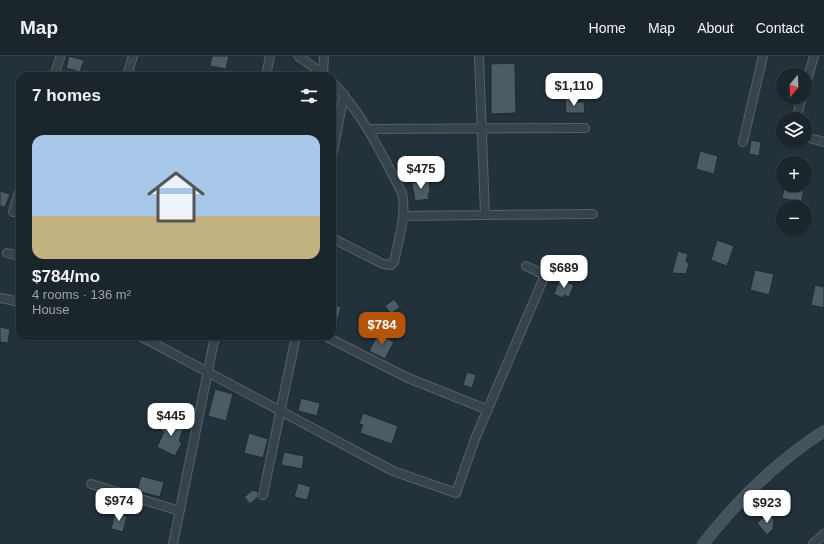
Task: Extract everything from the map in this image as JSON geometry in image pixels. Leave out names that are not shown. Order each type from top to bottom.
[{"type":"street","points":[[128,72],[133,56]]},
{"type":"street","points":[[267,72],[270,56]]},
{"type":"street","points":[[298,56],[320,72]]},
{"type":"street","points":[[324,56],[324,72]]},
{"type":"street","points":[[479,56],[485,215]]},
{"type":"street","points":[[743,142],[763,56]]},
{"type":"street","points":[[811,68],[814,56]]},
{"type":"street","points":[[55,72],[60,58]]},
{"type":"street","points":[[336,86],[344,94],[368,129],[402,193],[404,201],[403,216],[394,262],[388,266],[336,240]]},
{"type":"street","points":[[336,136],[344,94]]},
{"type":"street","points":[[368,129],[585,128]]},
{"type":"street","points":[[812,139],[824,142]]},
{"type":"street","points":[[13,212],[16,202]]},
{"type":"street","points":[[403,216],[593,214]]},
{"type":"street","points":[[7,253],[16,255]]},
{"type":"street","points":[[147,340],[393,471],[456,493],[488,410],[545,275],[526,266]]},
{"type":"street","points":[[0,298],[16,301]]},
{"type":"street","points":[[173,544],[214,340]]},
{"type":"street","points":[[263,495],[295,340]]},
{"type":"street","points":[[333,340],[408,378],[488,410]]},
{"type":"street","points":[[703,544],[752,490],[780,462],[824,431]]},
{"type":"street","points":[[91,484],[180,511]]},
{"type":"street","points":[[814,544],[824,534]]},
{"type":"building","points":[[69,56],[84,60],[80,72],[66,68]]},
{"type":"building","points":[[212,56],[229,56],[226,69],[210,66]]},
{"type":"building","points":[[515,63],[516,113],[491,114],[491,64]]},
{"type":"building","points":[[565,98],[571,98],[571,102],[584,102],[585,113],[566,113]]},
{"type":"building","points":[[751,140],[761,142],[759,156],[749,154]]},
{"type":"building","points":[[700,151],[718,156],[714,174],[696,169]]},
{"type":"building","points":[[429,180],[429,199],[415,201],[412,183]]},
{"type":"building","points":[[0,191],[10,194],[5,207],[0,206]]},
{"type":"building","points":[[783,192],[803,192],[802,200],[790,200],[782,198]]},
{"type":"building","points":[[717,240],[734,246],[727,266],[711,260]]},
{"type":"building","points":[[678,251],[688,254],[686,261],[689,264],[686,274],[672,273]]},
{"type":"building","points":[[755,270],[774,274],[769,295],[750,290]]},
{"type":"building","points":[[560,279],[574,285],[569,297],[564,295],[563,298],[554,294]]},
{"type":"building","points":[[815,285],[824,287],[824,308],[811,305]]},
{"type":"building","points":[[394,299],[400,307],[391,314],[385,306]]},
{"type":"building","points":[[336,305],[341,307],[336,326]]},
{"type":"building","points":[[0,327],[10,329],[8,343],[0,342]]},
{"type":"building","points":[[378,334],[394,342],[385,359],[369,351]]},
{"type":"building","points":[[467,372],[476,375],[472,388],[463,385]]},
{"type":"building","points":[[215,389],[233,394],[226,421],[208,416]]},
{"type":"building","points":[[301,398],[320,403],[317,416],[298,411]]},
{"type":"building","points":[[363,413],[398,426],[392,444],[360,433],[363,425],[359,424]]},
{"type":"building","points":[[166,418],[185,424],[179,441],[182,443],[175,456],[157,447],[164,432],[161,431]]},
{"type":"building","points":[[249,433],[268,439],[263,458],[244,453]]},
{"type":"building","points":[[284,452],[304,456],[302,469],[281,465]]},
{"type":"building","points":[[141,476],[164,482],[160,497],[137,491]]},
{"type":"building","points":[[298,483],[311,487],[307,500],[294,497]]},
{"type":"building","points":[[253,490],[258,492],[258,497],[250,504],[244,497]]},
{"type":"building","points":[[115,513],[127,516],[123,532],[111,529]]},
{"type":"building","points":[[768,513],[774,520],[773,529],[767,535],[757,523]]}]
